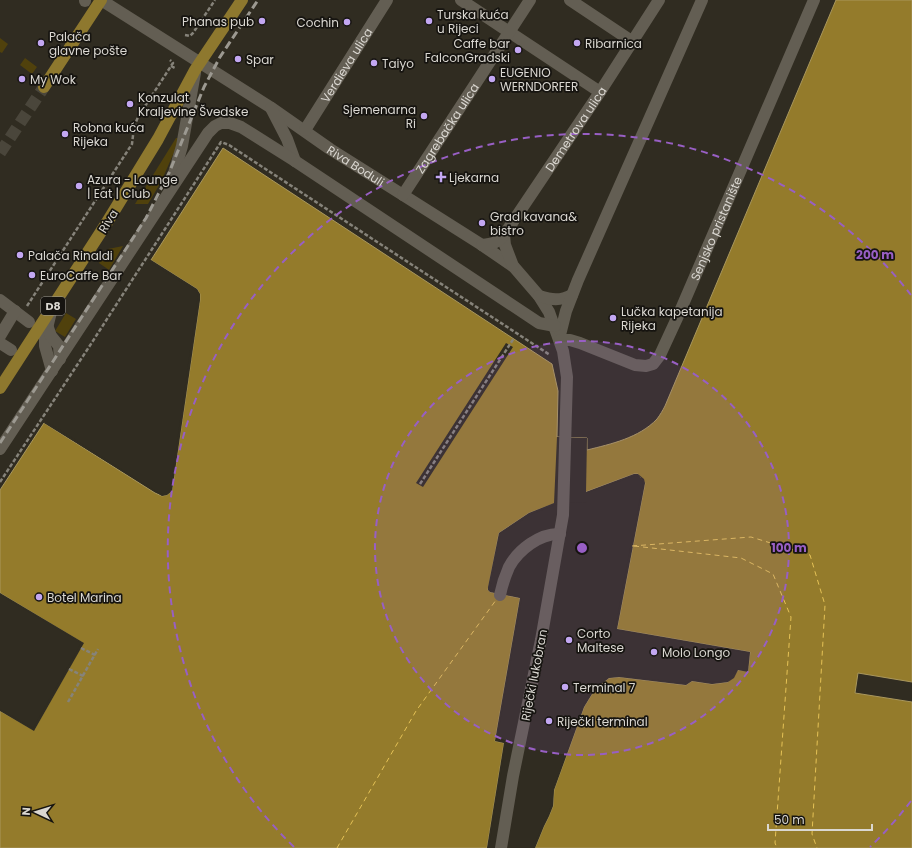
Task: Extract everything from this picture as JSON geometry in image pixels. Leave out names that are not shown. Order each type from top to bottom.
[{"type":"main road","points":[[44,87],[101,0]]},
{"type":"main road","name":"D8","points":[[198,66],[242,0]]},
{"type":"main road","name":"Riva","points":[[0,388],[106,224],[154,145],[198,66]]},
{"type":"street","name":"Riva Boduli","points":[[101,0],[198,66],[270,107],[305,130],[330,149],[482,244],[514,267],[539,296],[549,312],[560,340],[566,365],[564,502]]},
{"type":"street","name":"Verdieva ulica","points":[[305,130],[387,0]]},
{"type":"street","points":[[461,0],[600,92]]},
{"type":"street","name":"Zagrebačka ulica","points":[[403,195],[530,0]]},
{"type":"street","points":[[570,0],[633,42]]},
{"type":"street","name":"Demetrova ulica","points":[[482,244],[494,243],[500,240],[504,235],[660,0]]},
{"type":"street","points":[[560,340],[566,312],[572,295],[702,0]]},
{"type":"street","name":"Senjsko pristanište","points":[[560,340],[570,340],[580,343],[635,365],[646,366],[653,364],[660,355],[814,0]]},
{"type":"street","points":[[163,202],[172,181],[182,146],[198,66]]},
{"type":"street","points":[[270,107],[287,139],[295,161]]},
{"type":"street","points":[[0,449],[208,133],[215,126],[221,123],[230,123],[241,127],[295,161],[539,323],[555,326]]},
{"type":"street","name":"Riva Boduli","points":[[504,235],[505,245],[514,267]]},
{"type":"street","points":[[539,296],[558,300],[565,299],[572,295]]},
{"type":"street","points":[[0,300],[22,315],[0,336]]},
{"type":"street","points":[[52,307],[45,336],[45,346],[52,371]]},
{"type":"street","points":[[47,324],[51,336],[59,346],[60,359]]},
{"type":"street","points":[[0,343],[11,350]]},
{"type":"street","name":"Riječki lukobran","points":[[501,848],[541,640],[560,534],[564,502]]},
{"type":"street","points":[[500,595],[508,569],[518,555],[530,544],[545,536],[560,534]]},
{"type":"path","points":[[190,36],[195,31],[214,0]]},
{"type":"path","points":[[185,35],[194,38]]},
{"type":"path","points":[[22,315],[132,144],[134,127],[138,117],[172,64],[175,68]]},
{"type":"path","points":[[0,482],[221,142],[229,145],[546,352]]},
{"type":"path","points":[[420,484],[514,338]]},
{"type":"path","points":[[81,648],[95,655]]},
{"type":"path","points":[[68,702],[98,649]]},
{"type":"path","points":[[69,669],[83,676]]},
{"type":"shaded area","points":[[836,0],[912,0],[912,682],[858,673],[855,693],[912,702],[912,848],[535,848],[553,806],[554,790],[584,707],[595,689],[609,678],[619,677],[686,685],[692,681],[712,684],[728,682],[738,670],[748,671],[750,652],[617,629],[645,483],[638,474],[634,474],[529,513],[499,533],[488,590],[490,592],[520,598],[495,741],[504,743],[487,848],[0,848],[0,711],[34,730],[83,643],[0,593],[0,490],[44,423],[155,493],[162,496],[167,495],[172,491],[200,294],[197,289],[151,260],[223,148],[552,364],[558,391],[557,437],[587,438],[587,450],[633,436],[642,431],[657,419],[665,406]]},
{"type":"shaded area","points":[[0,38],[8,44],[2,53],[0,52]]},
{"type":"shaded area","points":[[25,58],[37,67],[32,74],[20,65]]},
{"type":"shaded area","points":[[176,138],[178,138],[179,141],[161,182],[148,204],[135,204]]},
{"type":"shaded area","points":[[123,246],[109,270],[99,263],[108,249]]},
{"type":"shaded area","points":[[66,313],[76,319],[65,337],[55,331]]},
{"type":"pier","points":[[151,260],[197,289],[200,294],[172,491],[167,495],[162,496],[44,423],[46,421],[156,491],[162,494],[170,490],[198,294],[196,291],[149,262]]},
{"type":"pier","points":[[506,343],[513,347],[423,487],[416,483]]},
{"type":"pier","points":[[557,437],[587,438],[586,492],[634,474],[638,474],[644,479],[645,483],[617,629],[750,652],[748,672],[738,670],[734,678],[728,682],[712,684],[692,681],[686,685],[619,677],[609,678],[595,689],[584,707],[554,790],[553,806],[535,848],[533,848],[542,825],[548,815],[553,790],[582,707],[594,688],[608,677],[619,675],[686,683],[692,679],[712,682],[728,680],[737,669],[746,669],[748,653],[615,630],[643,483],[640,477],[634,476],[587,493],[586,503],[572,502],[555,505],[530,515],[500,534],[490,589],[520,596],[522,598],[497,740],[505,741],[506,743],[489,848],[487,848],[504,743],[495,741],[520,598],[490,592],[488,587],[499,533],[529,513],[554,503]]},
{"type":"pier","points":[[0,593],[84,643],[34,731],[0,711],[0,709],[33,728],[81,643],[0,595]]},
{"type":"ferry route","points":[[632,546],[751,537],[810,555],[825,605],[812,834],[817,848]]},
{"type":"ferry route","points":[[634,546],[741,558],[773,574],[791,617],[775,843],[777,848]]},
{"type":"ferry route","points":[[337,848],[416,711],[496,600]]},
{"type":"tunnel","points":[[0,153],[44,87]]},
{"type":"railway","points":[[0,443],[146,218],[169,173],[204,87],[220,57],[258,0]]},
{"type":"place","name":"Phanas pub","points":[[262,21]]},
{"type":"place","name":"Turska kuća u Rijeci","points":[[429,21]]},
{"type":"place","name":"Cochin","points":[[347,22]]},
{"type":"place","name":"Palača glavne pošte","points":[[41,43]]},
{"type":"place","name":"Ribarnica","points":[[577,43]]},
{"type":"place","name":"Caffe bar FalconGradski","points":[[518,50]]},
{"type":"place","name":"Spar","points":[[238,59]]},
{"type":"place","name":"Taiyo","points":[[374,63]]},
{"type":"place","name":"My Wok","points":[[22,79]]},
{"type":"place","name":"EUGENIO WERNDORFER","points":[[492,79]]},
{"type":"place","name":"Konzulat Kraljevine Švedske","points":[[130,104]]},
{"type":"place","name":"Sjemenarna Ri","points":[[424,116]]},
{"type":"place","name":"Robna kuća Rijeka","points":[[65,134]]},
{"type":"place","name":"Ljekarna","points":[[441,177]]},
{"type":"place","name":"Azura - Lounge | Eat | Club","points":[[79,186]]},
{"type":"place","name":"Grad kavana& bistro","points":[[482,223]]},
{"type":"place","name":"Palača Rinaldi","points":[[20,255]]},
{"type":"place","name":"EuroCaffe Bar","points":[[32,275]]},
{"type":"place","name":"Lučka kapetanija Rijeka","points":[[613,318]]},
{"type":"place","name":"Botel Marina","points":[[39,597]]},
{"type":"place","name":"Corto Maltese","points":[[569,640]]},
{"type":"place","name":"Molo Longo","points":[[654,652]]},
{"type":"place","name":"Terminal 7","points":[[565,687]]},
{"type":"place","name":"Riječki terminal","points":[[549,721]]}]
